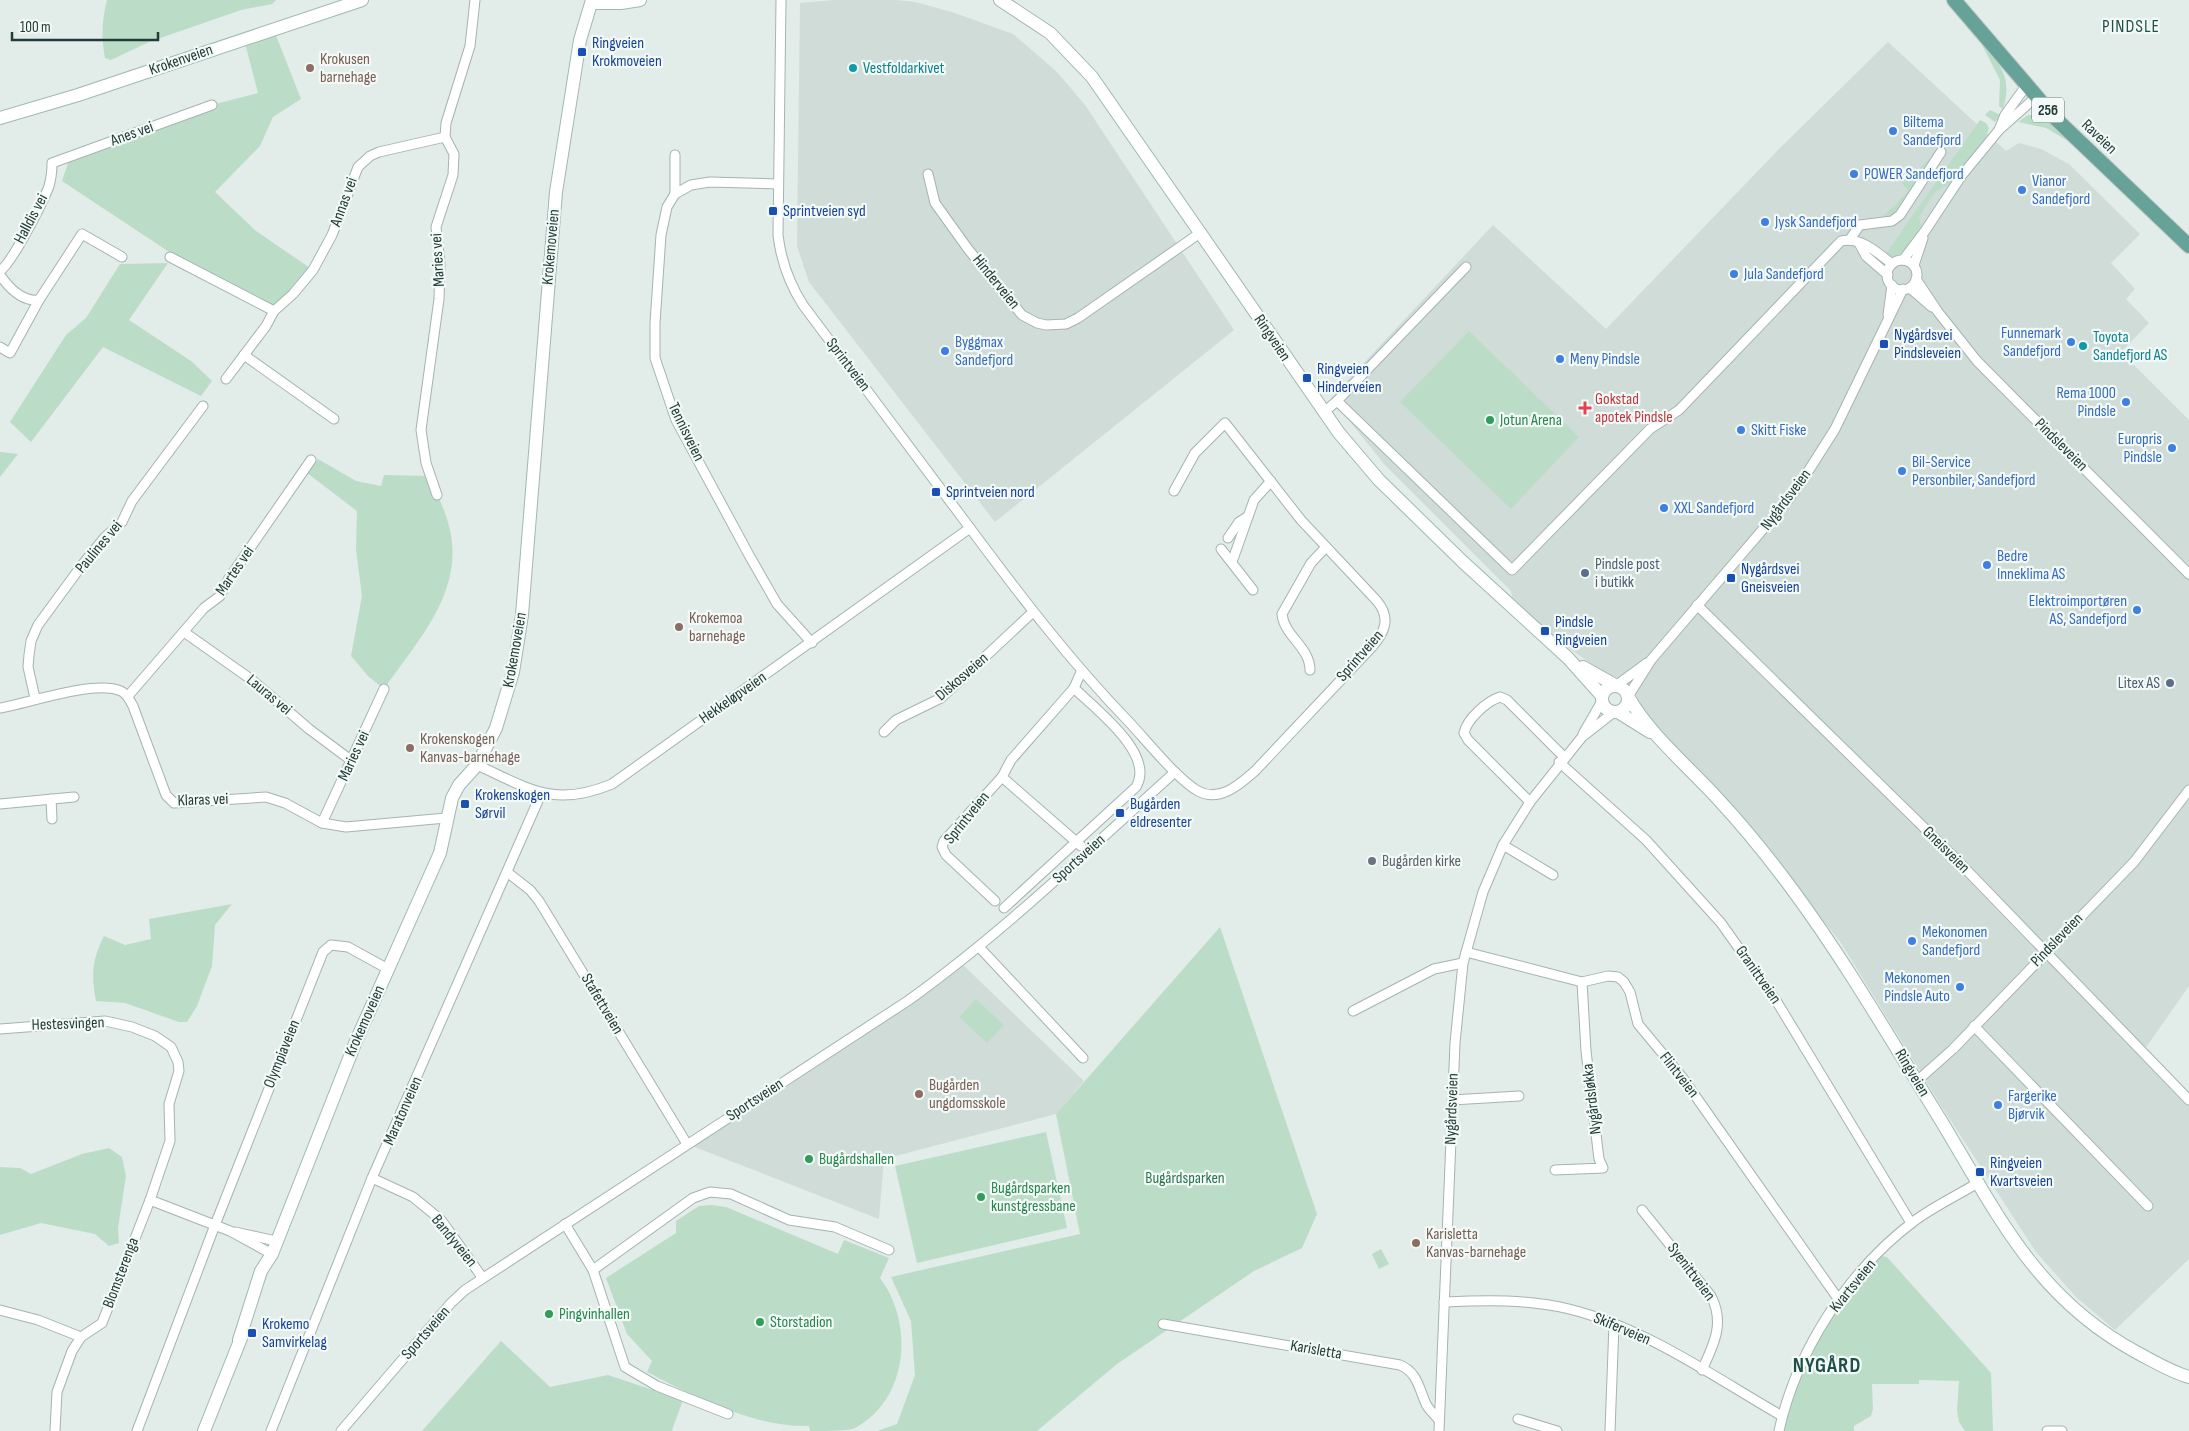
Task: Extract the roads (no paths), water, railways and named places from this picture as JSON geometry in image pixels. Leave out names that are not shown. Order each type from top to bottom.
[{"type":"main road","name":"Krokenveien","points":[[0,118],[70,98],[362,0]]},
{"type":"main road","points":[[592,1],[621,3],[640,0]]},
{"type":"main road","name":"Ringveien","points":[[1000,0],[1050,33],[1087,70],[1324,412],[1339,433],[1379,480],[1463,562],[1568,658],[1602,699]]},
{"type":"main road","name":"Raveien","points":[[1954,0],[2036,98],[2075,138],[2189,246]]},
{"type":"main road","name":"Krokemoveien","points":[[204,1431],[239,1340],[254,1312],[269,1274],[276,1241],[327,1112],[440,854],[446,831],[446,818],[452,798],[459,785],[478,765],[496,728],[517,655],[527,557],[556,192],[580,40],[592,1]]},
{"type":"main road","name":"Ringveien","points":[[1568,658],[1616,685]]},
{"type":"main road","points":[[1616,685],[1624,688],[1629,697],[1626,707],[1616,712],[1607,709],[1602,699],[1606,689],[1616,685]]},
{"type":"main road","name":"Ringveien","points":[[1629,697],[1658,737],[1718,798],[1793,890],[1844,963],[2026,1257],[2061,1298],[2115,1341],[2189,1377]]},
{"type":"main road","name":"Ringveien","points":[[1616,712],[1658,737]]},
{"type":"street","points":[[445,137],[446,123],[470,46],[475,0]]},
{"type":"street","name":"Sprintveien","points":[[781,0],[778,184],[779,247],[791,285],[803,305],[970,528],[1081,672],[1175,772],[1199,792],[1225,793],[1237,787],[1298,726],[1382,636],[1385,627],[1383,608],[1301,520],[1225,423],[1195,453],[1174,491]]},
{"type":"street","points":[[1999,130],[2005,115],[2026,86]]},
{"type":"street","points":[[1892,264],[1903,260],[1925,231],[1962,175],[1999,130],[2036,98]]},
{"type":"street","name":"Anes vei","points":[[52,163],[212,105]]},
{"type":"street","name":"Annas vei","points":[[226,379],[274,312],[297,290],[324,251],[340,214],[352,177],[363,161],[379,152],[445,137]]},
{"type":"street","name":"Maries vei","points":[[437,495],[426,463],[421,430],[439,300],[440,264],[436,227],[454,164],[454,154],[445,137]]},
{"type":"street","points":[[1855,241],[1860,225],[1892,221],[1900,216],[1941,152]]},
{"type":"street","name":"Tennisveien","points":[[675,155],[675,194],[667,207],[661,235],[655,314],[656,358],[676,420],[749,555],[777,604],[812,643]]},
{"type":"street","name":"Halldis vei","points":[[40,300],[31,300],[17,294],[0,273],[13,255],[46,192],[51,179],[52,163]]},
{"type":"street","name":"Hinderveien","points":[[928,174],[936,203],[968,249],[1022,315],[1037,323],[1060,324],[1078,318],[1200,233]]},
{"type":"street","points":[[675,194],[691,185],[710,182],[778,184]]},
{"type":"street","points":[[1855,241],[1866,256],[1888,275],[1892,285],[1906,289],[1916,279],[1917,272],[1914,265],[1925,231]]},
{"type":"street","points":[[0,347],[10,354],[40,300],[82,234],[122,258]]},
{"type":"street","points":[[1337,401],[1512,570],[1650,429],[1678,410],[1832,248],[1841,241],[1855,241],[1869,246],[1892,264]]},
{"type":"street","points":[[170,257],[274,312]]},
{"type":"street","points":[[1903,260],[1914,265]]},
{"type":"street","points":[[1888,275],[1892,264]]},
{"type":"street","points":[[1324,412],[1337,401],[1466,267]]},
{"type":"street","name":"Pindsleveien","points":[[1916,279],[1938,312],[1977,361],[2189,574]]},
{"type":"street","name":"Nygårdsveien","points":[[1888,318],[1892,285]]},
{"type":"street","name":"Pindsleveien","points":[[1906,289],[1938,312]]},
{"type":"street","name":"Nygårdsveien","points":[[1629,697],[1651,660],[1788,500],[1816,459],[1846,408],[1888,318],[1906,289]]},
{"type":"street","points":[[244,355],[275,379],[334,419]]},
{"type":"street","name":"Paulines vei","points":[[35,698],[28,668],[28,655],[38,625],[104,538],[122,522],[132,500],[203,406]]},
{"type":"street","name":"Martes vei","points":[[128,696],[204,608],[220,596],[228,580],[311,460]]},
{"type":"street","points":[[1232,562],[1254,500],[1271,481]]},
{"type":"street","points":[[1228,538],[1239,522],[1247,517]]},
{"type":"street","name":"Hekkeløpveien","points":[[478,765],[541,794],[562,797],[589,794],[612,784],[812,643],[970,528]]},
{"type":"street","points":[[1310,670],[1308,655],[1286,626],[1282,614],[1311,563],[1326,547]]},
{"type":"street","points":[[1221,549],[1253,590]]},
{"type":"street","name":"Gneisveien","points":[[1697,605],[2047,951],[2118,1028],[2189,1100]]},
{"type":"street","name":"Diskosveien","points":[[884,732],[896,720],[942,698],[1034,612]]},
{"type":"street","name":"Lauras vei","points":[[184,632],[252,680],[303,724],[352,761]]},
{"type":"street","name":"Nygårdsveien","points":[[1616,685],[1651,660]]},
{"type":"street","name":"Sprintveien","points":[[996,901],[946,855],[942,847],[944,841],[1002,777],[1011,760],[1074,688],[1081,672]]},
{"type":"street","points":[[0,708],[35,698],[101,688],[119,690],[128,696]]},
{"type":"street","name":"Maries vei","points":[[322,823],[384,688]]},
{"type":"street","points":[[1004,908],[1136,787],[1142,774],[1136,756],[1127,741],[1074,688]]},
{"type":"street","name":"Klaras vei","points":[[128,696],[170,800],[180,804],[266,797],[285,803],[322,823],[346,827],[446,818]]},
{"type":"street","points":[[1530,802],[1468,740],[1464,733],[1466,726],[1492,699],[1500,697],[1507,700],[1562,760]]},
{"type":"street","name":"Nygårdsveien","points":[[1582,737],[1602,699]]},
{"type":"street","name":"Nygårdsveien","points":[[1439,1431],[1456,1016],[1463,963],[1484,892],[1503,846],[1530,802],[1562,760],[1582,737],[1616,712]]},
{"type":"street","name":"Granittveien","points":[[1562,760],[1646,840],[1721,923],[1777,1002],[1911,1224]]},
{"type":"street","name":"Sportsveien","points":[[342,1431],[451,1303],[482,1277],[909,1000],[980,948],[1175,772]]},
{"type":"street","name":"Sprintveien","points":[[1002,777],[1078,842],[1086,852]]},
{"type":"street","name":"Pindsleveien","points":[[1916,1081],[1932,1070],[2134,862],[2189,790]]},
{"type":"street","name":"Maratonveien","points":[[271,1431],[372,1178],[541,794]]},
{"type":"street","points":[[0,804],[74,797]]},
{"type":"street","points":[[51,799],[52,820]]},
{"type":"street","points":[[1503,846],[1553,875]]},
{"type":"street","name":"Stafettveien","points":[[507,872],[530,890],[539,901],[687,1144]]},
{"type":"street","name":"Olympiaveien","points":[[137,1431],[215,1225],[323,952],[331,945],[341,945],[388,969]]},
{"type":"street","points":[[980,948],[1082,1058]]},
{"type":"street","name":"Flintveien","points":[[1466,952],[1582,982],[1608,976],[1618,977],[1624,982],[1630,992],[1641,1029],[1682,1076],[1839,1300]]},
{"type":"street","points":[[1353,1011],[1434,969],[1463,963]]},
{"type":"street","name":"Nygårdsløkka","points":[[1555,1170],[1603,1168],[1599,1159],[1586,1051],[1582,982]]},
{"type":"street","name":"Hestesvingen","points":[[0,1029],[105,1021],[140,1030],[164,1041],[171,1047],[175,1053],[179,1071],[168,1104],[170,1141],[150,1200]]},
{"type":"street","points":[[1974,1026],[2148,1206]]},
{"type":"street","points":[[1452,1100],[1519,1096]]},
{"type":"street","name":"Bandyveien","points":[[372,1178],[413,1197],[441,1220],[482,1277]]},
{"type":"street","name":"Kvartsveien","points":[[1779,1431],[1782,1416],[1808,1348],[1839,1300],[1861,1273],[1911,1224],[1979,1182]]},
{"type":"street","points":[[593,1270],[693,1198],[710,1192],[731,1194],[789,1220],[835,1227],[889,1250]]},
{"type":"street","points":[[150,1200],[215,1225],[272,1254]]},
{"type":"street","name":"Blomsterenga","points":[[55,1431],[57,1392],[72,1351],[82,1337],[102,1323],[150,1200]]},
{"type":"street","name":"Syenittveien","points":[[1642,1210],[1711,1296],[1716,1306],[1718,1327],[1715,1342],[1702,1370]]},
{"type":"street","points":[[565,1224],[593,1270],[625,1367],[657,1386],[728,1414]]},
{"type":"street","points":[[230,1232],[276,1241]]},
{"type":"street","name":"Skiferveien","points":[[1444,1302],[1484,1300],[1526,1302],[1567,1309],[1614,1324],[1661,1346],[1782,1416]]},
{"type":"street","points":[[0,1310],[38,1320],[82,1337]]},
{"type":"street","name":"Karisletta","points":[[1163,1324],[1409,1368],[1415,1376],[1427,1406],[1439,1420]]},
{"type":"street","points":[[1610,1431],[1614,1324]]},
{"type":"street","points":[[1518,1419],[1557,1431]]},
{"type":"street","points":[[2047,1431],[2062,1431]]},
{"type":"place","name":"Ringveien Krokmoveien","points":[[582,52]]},
{"type":"place","name":"Krokusen barnehage","points":[[310,68]]},
{"type":"place","name":"Vestfoldarkivet","points":[[853,68]]},
{"type":"place","name":"Biltema Sandefjord","points":[[1893,131]]},
{"type":"place","name":"POWER Sandefjord","points":[[1854,174]]},
{"type":"place","name":"Vianor Sandefjord","points":[[2022,190]]},
{"type":"place","name":"Sprintveien syd","points":[[773,211]]},
{"type":"place","name":"Jysk Sandefjord","points":[[1765,222]]},
{"type":"place","name":"Jula Sandefjord","points":[[1734,274]]},
{"type":"place","name":"Funnemark Sandefjord","points":[[2071,342]]},
{"type":"place","name":"Nygårdsvei Pindsleveien","points":[[1884,344]]},
{"type":"place","name":"Toyota Sandefjord AS","points":[[2083,346]]},
{"type":"place","name":"Byggmax Sandefjord","points":[[945,351]]},
{"type":"place","name":"Meny Pindsle","points":[[1560,359]]},
{"type":"place","name":"Ringveien Hinderveien","points":[[1307,378]]},
{"type":"place","name":"Rema 1000 Pindsle","points":[[2126,402]]},
{"type":"place","name":"Gokstad apotek Pindsle","points":[[1585,408]]},
{"type":"place","name":"Jotun Arena","points":[[1490,420]]},
{"type":"place","name":"Skitt Fiske","points":[[1741,430]]},
{"type":"place","name":"Europris Pindsle","points":[[2172,448]]},
{"type":"place","name":"Bil-Service Personbiler, Sandefjord","points":[[1902,471]]},
{"type":"place","name":"Sprintveien nord","points":[[936,492]]},
{"type":"place","name":"XXL Sandefjord","points":[[1664,508]]},
{"type":"place","name":"Bedre Inneklima AS","points":[[1987,565]]},
{"type":"place","name":"Pindsle post i butikk","points":[[1585,573]]},
{"type":"place","name":"Nygårdsvei Gneisveien","points":[[1731,578]]},
{"type":"place","name":"Elektroimportøren AS, Sandefjord","points":[[2137,610]]},
{"type":"place","name":"Krokemoa barnehage","points":[[679,627]]},
{"type":"place","name":"Pindsle Ringveien","points":[[1545,631]]},
{"type":"place","name":"Litex AS","points":[[2170,683]]},
{"type":"place","name":"Krokenskogen Kanvas-barnehage","points":[[410,748]]},
{"type":"place","name":"Krokenskogen Sørvil","points":[[465,804]]},
{"type":"place","name":"Bugården eldresenter","points":[[1120,813]]},
{"type":"place","name":"Bugården kirke","points":[[1372,861]]},
{"type":"place","name":"Mekonomen Sandefjord","points":[[1912,941]]},
{"type":"place","name":"Mekonomen Pindsle Auto","points":[[1960,987]]},
{"type":"place","name":"Bugården ungdomsskole","points":[[919,1094]]},
{"type":"place","name":"Fargerike Bjørvik","points":[[1998,1105]]},
{"type":"place","name":"Bugårdshallen","points":[[809,1159]]},
{"type":"place","name":"Ringveien Kvartsveien","points":[[1980,1172]]},
{"type":"place","name":"Bugårdsparken kunstgressbane","points":[[981,1197]]},
{"type":"place","name":"Karisletta Kanvas-barnehage","points":[[1416,1243]]},
{"type":"place","name":"Pingvinhallen","points":[[549,1314]]},
{"type":"place","name":"Storstadion","points":[[760,1322]]},
{"type":"place","name":"Krokemo Samvirkelag","points":[[252,1333]]},
{"type":"district","name":"PINDSLE","points":[[2131,26]]},
{"type":"district","name":"NYGÅRD","points":[[1827,1365]]},
{"type":"park label","name":"Bugårdsparken","points":[[1185,1178]]}]
